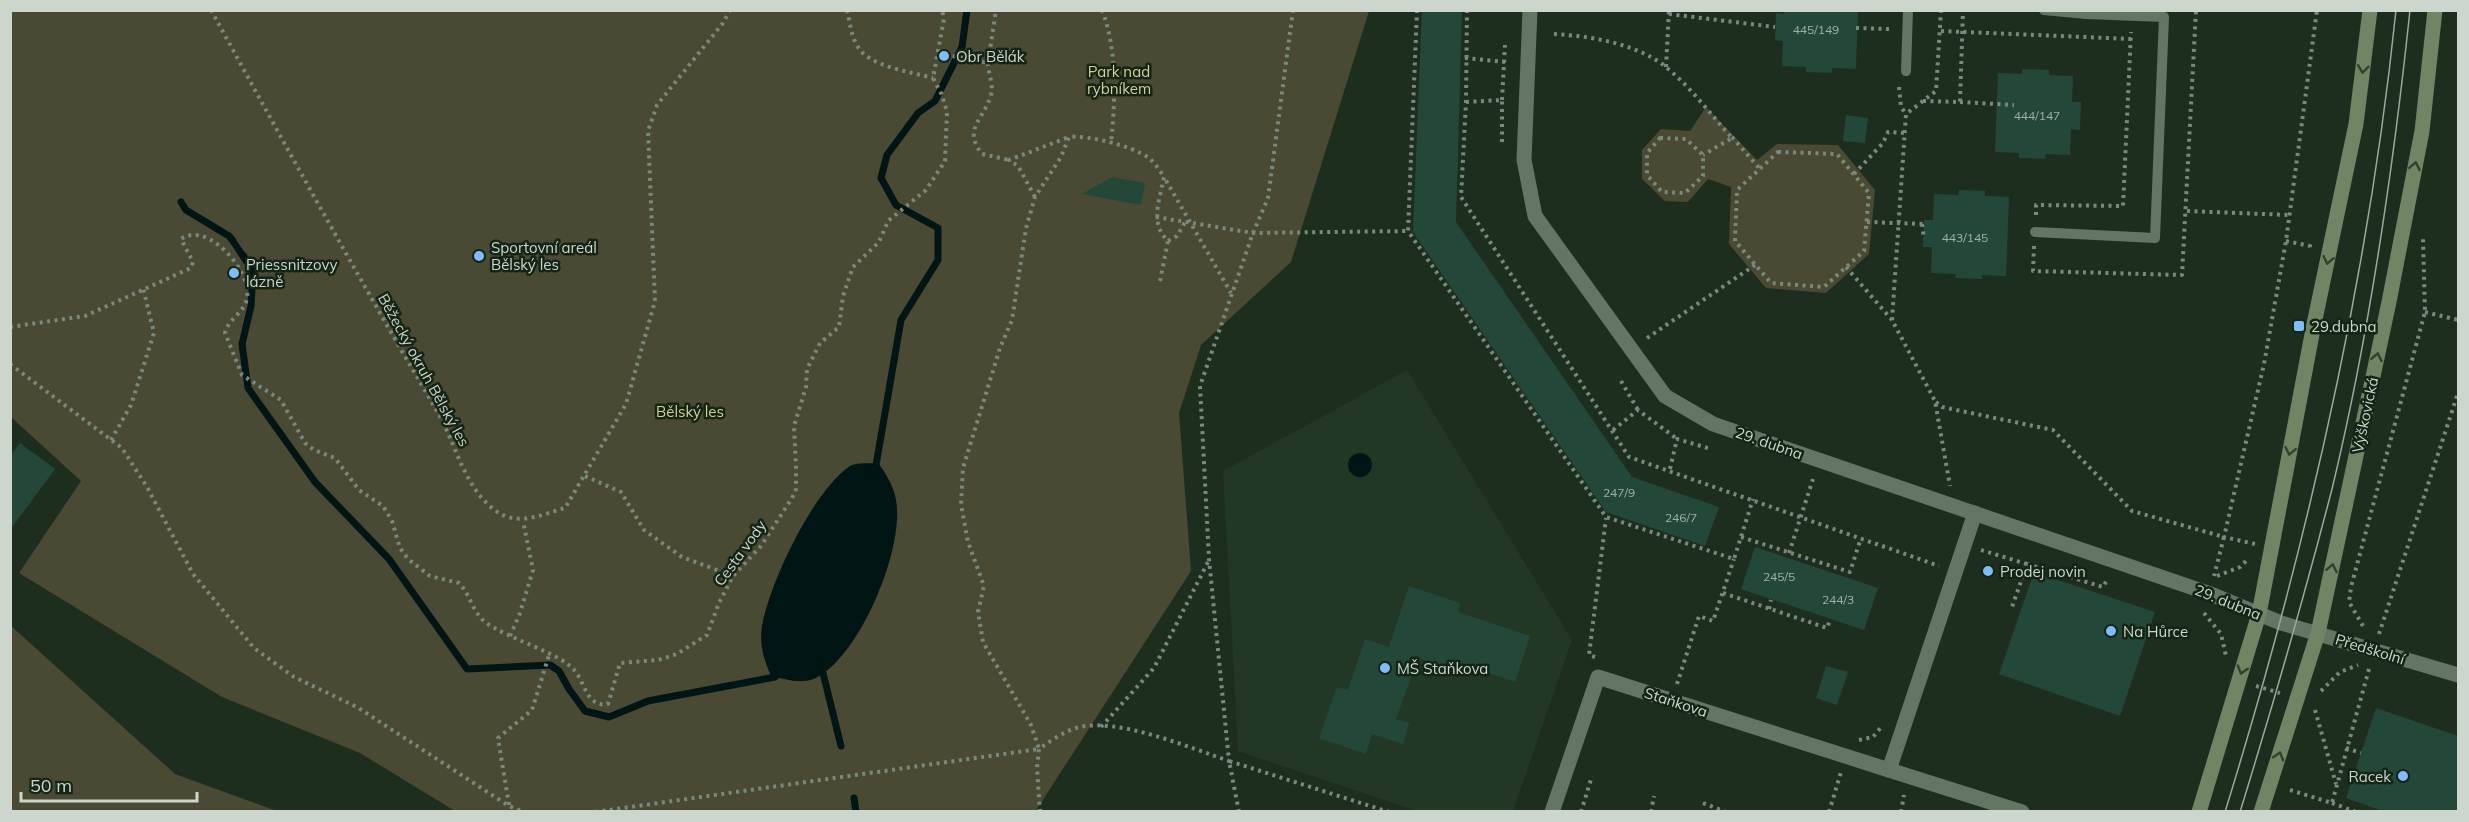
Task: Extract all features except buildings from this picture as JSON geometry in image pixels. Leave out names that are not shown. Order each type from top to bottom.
[{"type":"street","name":"29. dubna","points":[[1530,10],[1524,160],[1535,216],[1665,396],[1713,424],[2208,593],[2281,622]]},
{"type":"street","points":[[2199,812],[2259,614],[2313,329],[2356,124],[2370,10]]},
{"type":"street","name":"Výškovická","points":[[2261,812],[2318,633],[2389,302],[2420,142],[2435,10]]},
{"type":"street","points":[[1889,770],[1975,513]]},
{"type":"street","name":"Předškolní","points":[[2281,622],[2318,633],[2376,643],[2458,675]]},
{"type":"street","name":"Staňkova","points":[[1552,812],[1598,677],[2022,812]]},
{"type":"lane","points":[[1906,71],[1908,10]]},
{"type":"lane","points":[[2034,232],[2155,238],[2164,14],[2132,16],[2044,10]]},
{"type":"path","name":"Běžecký okruh Bělský les","points":[[211,10],[348,258],[441,418],[477,494],[498,513],[523,521]]},
{"type":"path","points":[[510,636],[520,614],[533,570],[523,521],[566,508],[626,404],[655,301],[648,131],[657,105],[705,47],[730,10]]},
{"type":"path","points":[[847,10],[851,31],[860,50],[883,65],[933,78],[944,19],[943,11]]},
{"type":"path","points":[[996,10],[988,63],[992,94],[972,134],[975,145],[982,154],[1009,160],[1018,166],[1035,197]]},
{"type":"path","points":[[1102,10],[1108,25],[1115,100],[1111,144]]},
{"type":"path","points":[[1239,812],[1229,761],[1209,559],[1200,386],[1252,233],[1268,198],[1293,10]]},
{"type":"path","points":[[1417,10],[1408,231],[1606,517],[1607,524],[1589,655],[1600,659]]},
{"type":"path","points":[[1892,320],[1906,114],[1936,91],[1941,10]]},
{"type":"path","points":[[1960,102],[1963,10]]},
{"type":"path","points":[[2132,16],[2123,206],[2036,205],[2032,271],[2182,275],[2196,10]]},
{"type":"path","points":[[2318,10],[2286,241],[2264,364],[2214,578],[2202,609],[2221,634],[2226,655],[2223,676],[2318,702]]},
{"type":"path","points":[[1666,68],[1669,12],[1775,27]]},
{"type":"path","points":[[1856,27],[1890,29]]},
{"type":"path","points":[[1941,31],[2131,39]]},
{"type":"path","points":[[1554,34],[1611,42],[1649,56],[1666,68],[1760,169]]},
{"type":"path","points":[[1502,145],[1505,45]]},
{"type":"path","points":[[938,53],[988,63]]},
{"type":"path","points":[[1465,58],[1505,62]]},
{"type":"path","name":"Cesta vody","points":[[143,288],[191,268],[193,262],[181,239],[188,236],[204,237],[228,253],[248,289],[246,303],[231,321],[225,333],[242,375],[280,400],[305,443],[314,450],[335,458],[359,490],[383,506],[392,521],[400,548],[413,564],[430,576],[459,583],[474,609],[485,621],[574,668],[588,695],[599,704],[605,705],[610,699],[613,678],[620,663],[658,660],[676,654],[702,640],[733,576],[761,546],[796,489],[794,426],[806,387],[807,369],[820,343],[839,327],[843,296],[854,267],[879,242],[888,220],[926,190],[945,161],[947,112],[942,95],[933,78]]},
{"type":"path","points":[[1466,102],[1502,100]]},
{"type":"path","points":[[1921,101],[2014,105]]},
{"type":"path","points":[[1706,107],[1732,138]]},
{"type":"path","points":[[1854,174],[1883,143],[1888,132],[1905,133]]},
{"type":"path","points":[[1009,160],[1069,137],[1085,135],[1150,159],[1164,177],[1188,222],[1232,294]]},
{"type":"path","points":[[1040,812],[1037,768],[1039,749],[1031,725],[983,642],[978,612],[984,586],[968,542],[961,504],[963,468],[1000,348],[1012,321],[1026,228],[1035,197],[1061,157],[1069,137]]},
{"type":"path","points":[[1660,138],[1686,139],[1702,155],[1703,176],[1685,193],[1662,192],[1647,175],[1647,153],[1660,138]]},
{"type":"path","points":[[1702,155],[1732,138]]},
{"type":"path","points":[[1778,152],[1837,154],[1854,174],[1869,193],[1864,250],[1824,287],[1771,283],[1735,241],[1737,190],[1778,152]]},
{"type":"path","points":[[1164,177],[1156,217],[1162,235],[1168,241]]},
{"type":"path","points":[[2187,210],[2289,215]]},
{"type":"path","points":[[1156,217],[1252,233],[1408,231]]},
{"type":"path","points":[[1160,281],[1168,241],[1177,236],[1188,222]]},
{"type":"path","points":[[1866,222],[1923,224],[1924,239]]},
{"type":"path","points":[[2367,631],[2356,619],[2349,602],[2351,587],[2425,312],[2422,232]]},
{"type":"path","points":[[2286,241],[2310,246]]},
{"type":"path","points":[[1631,349],[1755,265]]},
{"type":"path","points":[[1846,267],[1892,320],[1935,401],[1951,493],[1949,504]]},
{"type":"path","points":[[10,327],[86,315],[143,288],[154,333],[131,405],[111,440]]},
{"type":"path","points":[[2425,312],[2458,320]]},
{"type":"path","points":[[10,364],[122,448],[147,487],[193,574],[254,648],[294,677],[357,707],[509,806],[524,812]]},
{"type":"path","points":[[1621,381],[1638,410],[1677,439],[1711,449]]},
{"type":"path","points":[[2376,643],[2458,393]]},
{"type":"path","points":[[1935,401],[1942,407],[2053,430],[2132,511],[2224,537]]},
{"type":"path","points":[[1613,430],[1638,410]]},
{"type":"path","points":[[1670,469],[1677,439]]},
{"type":"path","points":[[1790,553],[1816,472]]},
{"type":"path","points":[[585,476],[621,492],[644,531],[682,557],[733,576]]},
{"type":"path","points":[[1676,685],[1699,616],[1713,621],[1753,500]]},
{"type":"path","points":[[1606,517],[1734,559]]},
{"type":"path","points":[[1742,537],[1850,572],[1861,538]]},
{"type":"path","points":[[2214,578],[2240,567],[2252,556],[2257,544]]},
{"type":"path","points":[[1961,552],[1975,556],[1982,550],[2103,587],[2111,574]]},
{"type":"path","points":[[1101,727],[1154,668],[1209,559]]},
{"type":"path","points":[[2012,606],[2027,564]]},
{"type":"path","points":[[1935,577],[1939,566]]},
{"type":"path","points":[[1723,592],[1827,628],[1830,620]]},
{"type":"path","points":[[1769,609],[1771,600]]},
{"type":"path","points":[[2372,633],[2376,643]]},
{"type":"path","points":[[509,806],[498,738],[532,710],[549,656]]},
{"type":"path","points":[[2311,722],[2322,688],[2340,672],[2370,665],[2331,803]]},
{"type":"path","points":[[1665,681],[1687,688]]},
{"type":"path","points":[[2315,710],[2336,784]]},
{"type":"path","points":[[1851,742],[1873,737],[1887,720]]},
{"type":"path","points":[[595,812],[1039,749],[1077,728],[1101,727],[1143,732],[1389,812]]},
{"type":"path","points":[[2346,748],[2361,753]]},
{"type":"path","points":[[1828,812],[1846,757]]},
{"type":"path","points":[[1581,812],[1592,776]]},
{"type":"path","points":[[2287,801],[2294,778]]},
{"type":"path","points":[[2290,790],[2356,812]]},
{"type":"path","points":[[1651,812],[1654,796]]},
{"type":"path","points":[[1703,803],[1723,811]]},
{"type":"shaded area","name":"Priessnitzovy lázně","points":[[232,234],[250,260],[244,264],[227,238]]},
{"type":"shaded area","points":[[1407,370],[1572,640],[1513,811],[1417,811],[1238,751],[1223,471]]},
{"type":"shaded area","points":[[1360,453],[1369,456],[1372,465],[1369,474],[1360,477],[1351,474],[1348,465],[1351,456]]},
{"type":"shaded area","points":[[878,463],[893,490],[897,521],[886,572],[863,625],[848,648],[832,666],[816,678],[799,681],[771,676],[763,652],[762,626],[774,586],[795,539],[822,495],[836,478],[850,466]]},
{"type":"green space","name":"Bělský les","points":[[10,11],[1369,11],[1291,262],[1201,345],[1179,413],[1191,571],[1035,812],[455,811],[360,753],[222,697],[19,573],[81,481],[11,417]]},
{"type":"green space","points":[[1706,107],[1757,160],[1777,144],[1838,145],[1875,190],[1869,254],[1826,293],[1766,288],[1729,244],[1731,187],[1708,179],[1688,202],[1665,201],[1642,179],[1642,150],[1661,129],[1690,131]]},
{"type":"green space","points":[[10,625],[175,774],[277,811],[11,811]]},
{"type":"waterway","points":[[875,471],[901,320],[938,260],[938,228],[896,205],[881,178],[887,155],[918,113],[935,101],[962,47],[967,10]]},
{"type":"waterway","points":[[181,202],[186,210],[229,236],[233,241]]},
{"type":"waterway","points":[[243,255],[253,272],[251,306],[242,344],[248,388],[315,482],[389,559],[467,669],[550,665],[559,671],[585,711],[609,717],[648,701],[775,677]]},
{"type":"waterway","points":[[821,665],[841,746]]},
{"type":"waterway","points":[[854,798],[856,812]]},
{"type":"tram line","points":[[2225,812],[2282,615],[2330,415],[2369,214],[2396,10]]},
{"type":"tram line","points":[[2240,812],[2299,610],[2346,430],[2379,251],[2410,10]]},
{"type":"place","name":"Obr Bělák","points":[[944,56]]},
{"type":"place","name":"Sportovní areál Bělský les","points":[[479,256]]},
{"type":"place","name":"Priessnitzovy lázně","points":[[234,273]]},
{"type":"place","name":"29.dubna","points":[[2299,326]]},
{"type":"place","name":"Prodej novin","points":[[1988,571]]},
{"type":"place","name":"Na Hůrce","points":[[2111,631]]},
{"type":"place","name":"MŠ Staňkova","points":[[1385,668]]},
{"type":"place","name":"Racek","points":[[2403,776]]},
{"type":"park label","name":"Park nad rybníkem","points":[[1119,80]]}]
